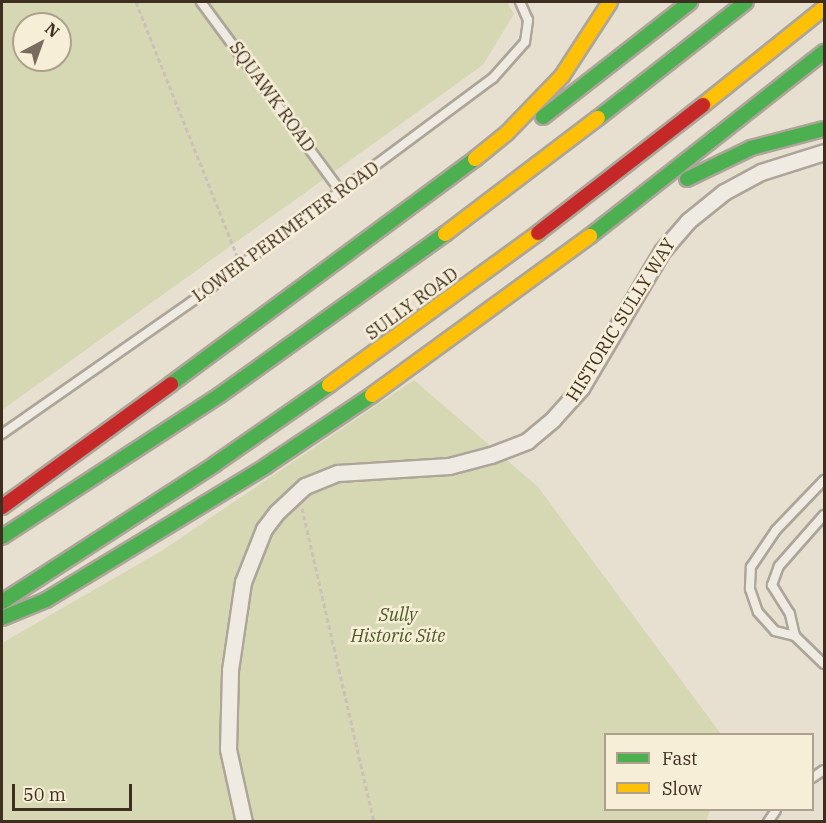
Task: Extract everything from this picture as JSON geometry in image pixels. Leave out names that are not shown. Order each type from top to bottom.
[{"type":"highway","points":[[418,204],[507,133],[547,95],[577,56],[610,2]]},
{"type":"highway","points":[[2,507],[418,204],[528,129],[690,2]]},
{"type":"highway","name":"SULLY ROAD","points":[[2,537],[157,437],[357,299],[518,181],[746,2]]},
{"type":"highway","name":"SULLY ROAD","points":[[2,602],[214,464],[430,314],[597,189],[825,8]]},
{"type":"highway","points":[[2,618],[46,600],[312,436],[400,377],[590,237],[825,52]]},
{"type":"highway","points":[[590,237],[730,157],[777,140],[825,129]]},
{"type":"street","name":"HISTORIC SULLY WAY","points":[[244,822],[226,726],[243,582],[264,529],[298,491],[338,473],[449,466],[491,455],[527,441],[561,412],[581,388],[662,251],[688,220],[724,192],[761,172],[825,152]]},
{"type":"lane","name":"SQUAWK ROAD","points":[[201,2],[342,192]]},
{"type":"lane","name":"LOWER PERIMETER ROAD","points":[[2,434],[240,266],[462,103],[518,52],[528,31],[520,2]]},
{"type":"lane","points":[[825,480],[776,530],[751,567],[750,589],[758,612],[776,631],[795,636],[825,664]]},
{"type":"lane","points":[[795,636],[790,614],[772,585],[778,566],[825,514]]},
{"type":"path","points":[[136,2],[240,266]]},
{"type":"path","points":[[298,491],[374,822]]},
{"type":"green space","points":[[2,2],[507,2],[514,14],[483,65],[2,410]]},
{"type":"green space","name":"Sully Historic Site","points":[[414,380],[538,487],[720,733],[604,733],[604,811],[710,811],[706,822],[2,821],[2,643],[163,550]]},
{"type":"traffic: fast","points":[[543,117],[690,2]]},
{"type":"traffic: fast","points":[[598,118],[746,2]]},
{"type":"traffic: fast","points":[[590,236],[824,52]]},
{"type":"traffic: fast","points":[[687,179],[751,148],[824,129]]},
{"type":"traffic: fast","points":[[171,384],[475,159]]},
{"type":"traffic: fast","points":[[2,537],[220,395],[445,234]]},
{"type":"traffic: fast","points":[[2,602],[215,464],[329,385]]},
{"type":"traffic: fast","points":[[2,618],[46,600],[266,466],[372,395]]},
{"type":"traffic: slow","points":[[475,159],[507,133],[562,76],[610,2]]},
{"type":"traffic: slow","points":[[703,105],[824,8]]},
{"type":"traffic: slow","points":[[445,234],[598,118]]},
{"type":"traffic: slow","points":[[329,385],[538,233]]},
{"type":"traffic: slow","points":[[372,395],[590,236]]},
{"type":"traffic: jam","points":[[538,233],[703,105]]},
{"type":"traffic: jam","points":[[2,507],[171,384]]}]
